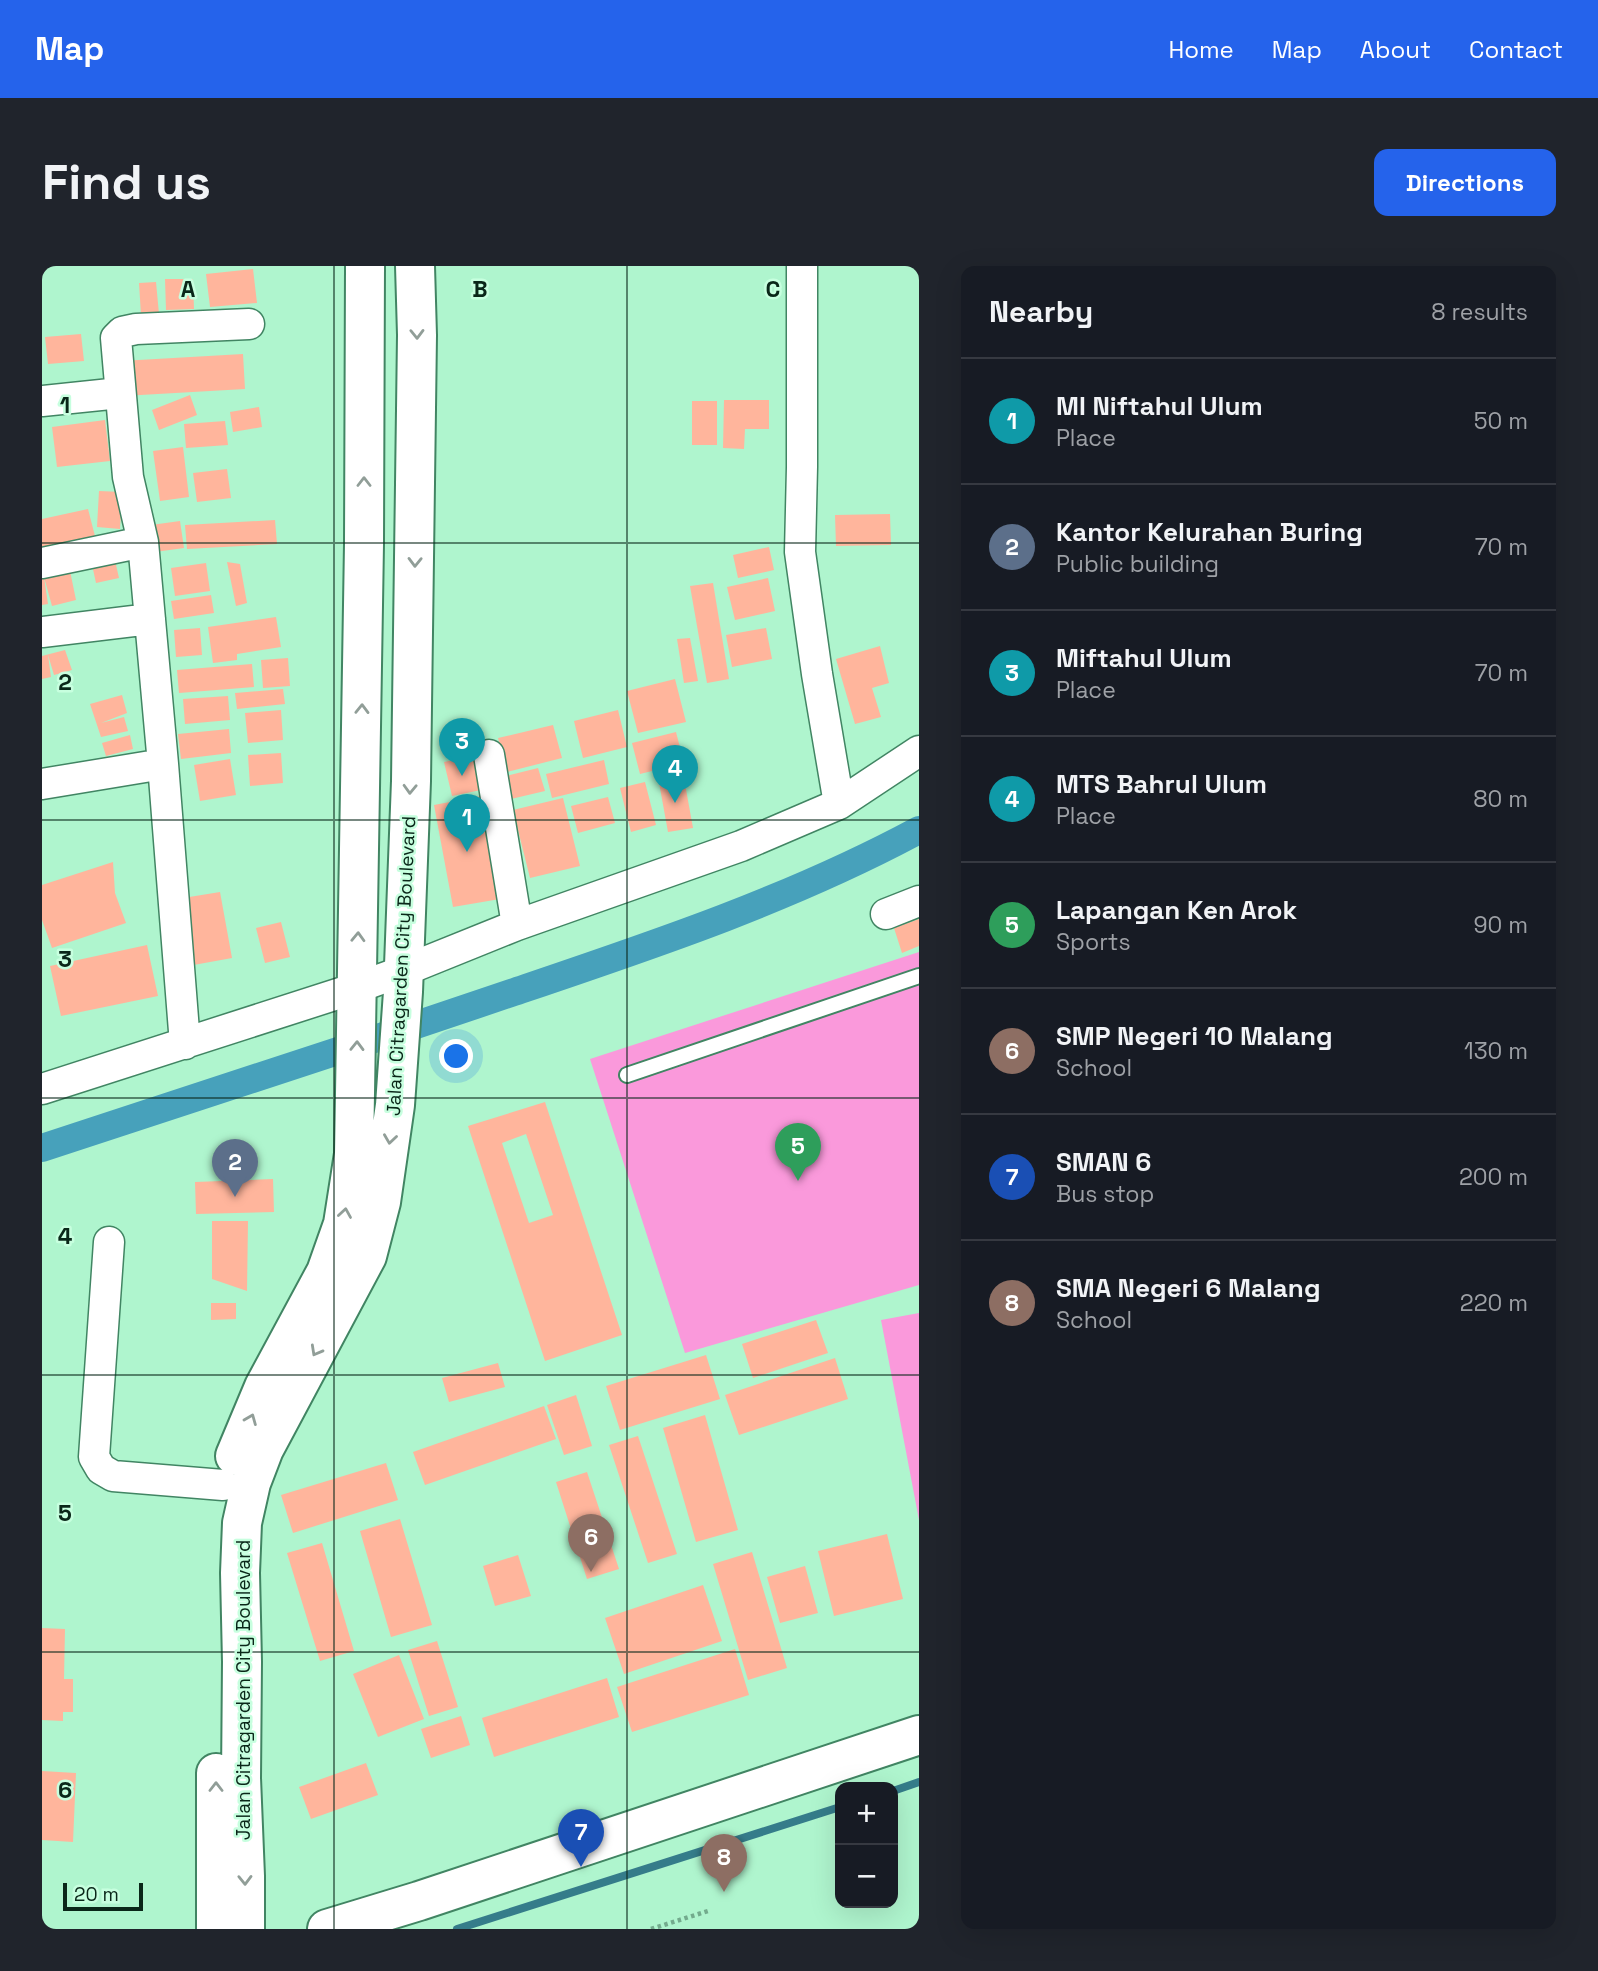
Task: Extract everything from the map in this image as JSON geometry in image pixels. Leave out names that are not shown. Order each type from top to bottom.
[{"type":"main road","name":"Jalan Citragarden City Boulevard","points":[[216,1929],[215,1619],[223,1485],[264,1387],[326,1272],[343,1224],[355,1154],[365,544],[365,266]]},
{"type":"main road","name":"Jalan Citragarden City Boulevard","points":[[245,1929],[241,1777],[242,1523],[251,1483],[264,1449],[367,1256],[381,1202],[398,1071],[411,781],[416,505],[415,266]]},
{"type":"main road","points":[[327,1929],[919,1735]]},
{"type":"street","points":[[802,266],[800,552],[839,804]]},
{"type":"street","points":[[185,1044],[143,542],[128,477],[116,338],[122,332],[136,329],[249,324]]},
{"type":"street","points":[[42,401],[120,393]]},
{"type":"street","points":[[42,563],[143,542]]},
{"type":"street","points":[[42,632],[150,619]]},
{"type":"street","points":[[42,1089],[185,1044],[403,981],[517,925],[741,846],[839,804],[919,751]]},
{"type":"street","points":[[489,755],[517,925]]},
{"type":"street","points":[[42,784],[163,764]]},
{"type":"street","points":[[886,914],[919,901]]},
{"type":"street","points":[[109,1242],[94,1457],[101,1469],[113,1476],[223,1485]]},
{"type":"lane","points":[[627,1075],[919,976]]},
{"type":"path","points":[[651,1929],[708,1911]]},
{"type":"shaded area","points":[[919,952],[919,1285],[685,1353],[590,1059]]},
{"type":"shaded area","points":[[919,1313],[919,1520],[881,1320]]},
{"type":"building","points":[[253,269],[257,303],[210,307],[206,274]]},
{"type":"building","points":[[165,279],[193,279],[194,309],[166,310]]},
{"type":"building","points":[[156,282],[159,314],[141,315],[139,283]]},
{"type":"building","points":[[81,334],[84,361],[48,364],[45,337]]},
{"type":"building","points":[[243,354],[245,389],[123,396],[121,361]]},
{"type":"building","points":[[190,395],[197,415],[159,430],[152,410]]},
{"type":"building","points":[[724,400],[769,400],[769,429],[745,429],[744,449],[723,448]]},
{"type":"building","points":[[692,401],[717,401],[717,445],[692,445]]},
{"type":"building","points":[[259,407],[262,427],[233,432],[230,412]]},
{"type":"building","points":[[105,420],[110,461],[57,467],[52,427]]},
{"type":"building","points":[[225,421],[228,445],[186,448],[184,424]]},
{"type":"building","points":[[183,447],[189,497],[160,501],[153,451]]},
{"type":"building","points":[[227,469],[231,498],[197,502],[193,473]]},
{"type":"building","points":[[99,491],[122,492],[120,529],[97,527]]},
{"type":"building","points":[[88,509],[96,540],[42,552],[42,519]]},
{"type":"building","points":[[890,514],[891,545],[836,546],[835,515]]},
{"type":"building","points":[[275,520],[277,544],[187,549],[185,525]]},
{"type":"building","points":[[180,521],[184,548],[155,552],[151,525]]},
{"type":"building","points":[[769,547],[774,570],[738,578],[733,555]]},
{"type":"building","points":[[114,556],[119,578],[96,583],[91,560]]},
{"type":"building","points":[[227,562],[240,564],[247,603],[236,606]]},
{"type":"building","points":[[206,563],[210,591],[175,596],[171,568]]},
{"type":"building","points":[[69,566],[76,600],[52,606],[44,577],[48,604],[42,605],[42,574]]},
{"type":"building","points":[[768,578],[775,611],[735,620],[727,587]]},
{"type":"building","points":[[713,583],[729,679],[707,683],[690,586]]},
{"type":"building","points":[[211,595],[214,613],[174,619],[171,601]]},
{"type":"building","points":[[276,617],[281,647],[237,654],[237,660],[213,663],[208,627]]},
{"type":"building","points":[[200,628],[202,655],[176,657],[174,630]]},
{"type":"building","points":[[766,628],[772,659],[732,667],[726,635]]},
{"type":"building","points":[[690,638],[698,681],[684,683],[677,639]]},
{"type":"building","points":[[880,646],[889,683],[872,688],[881,717],[855,724],[836,659]]},
{"type":"building","points":[[65,650],[72,670],[54,675],[48,655],[51,677],[42,679],[42,656]]},
{"type":"building","points":[[288,658],[290,686],[263,688],[261,660]]},
{"type":"building","points":[[252,664],[254,687],[179,693],[177,670]]},
{"type":"building","points":[[675,679],[686,722],[638,733],[627,691]]},
{"type":"building","points":[[283,689],[285,704],[237,709],[235,693]]},
{"type":"building","points":[[122,695],[127,713],[101,723],[124,717],[128,731],[101,737],[90,704]]},
{"type":"building","points":[[228,696],[230,720],[185,724],[183,699]]},
{"type":"building","points":[[281,710],[283,740],[248,743],[245,713]]},
{"type":"building","points":[[618,710],[627,747],[583,758],[574,721]]},
{"type":"building","points":[[553,725],[562,758],[507,772],[498,738]]},
{"type":"building","points":[[229,729],[231,753],[181,759],[178,734]]},
{"type":"building","points":[[676,732],[684,763],[640,774],[632,743]]},
{"type":"building","points":[[130,735],[133,749],[106,756],[102,743]]},
{"type":"building","points":[[281,753],[283,783],[250,786],[248,755]]},
{"type":"building","points":[[473,756],[481,790],[452,796],[444,762]]},
{"type":"building","points":[[230,759],[236,795],[200,801],[194,765]]},
{"type":"building","points":[[604,760],[609,784],[552,798],[546,774]]},
{"type":"building","points":[[538,768],[545,791],[511,799],[506,776]]},
{"type":"building","points":[[683,773],[693,828],[668,832],[658,777]]},
{"type":"building","points":[[645,782],[656,825],[631,832],[620,788]]},
{"type":"building","points":[[481,796],[500,899],[453,907],[434,805]]},
{"type":"building","points":[[608,797],[615,823],[578,833],[571,806]]},
{"type":"building","points":[[563,798],[580,866],[530,878],[513,810]]},
{"type":"building","points":[[113,862],[115,893],[126,923],[52,948],[42,920],[42,885]]},
{"type":"building","points":[[220,892],[232,958],[188,966],[177,899]]},
{"type":"building","points":[[919,919],[919,946],[902,953],[894,928]]},
{"type":"building","points":[[281,922],[290,957],[265,963],[256,928]]},
{"type":"building","points":[[147,945],[158,996],[61,1016],[50,966]]},
{"type":"building","points":[[545,1102],[622,1335],[545,1361],[468,1126]],"holes":[[[526,1134],[553,1215],[529,1223],[502,1143]]]},
{"type":"building","points":[[273,1179],[274,1212],[196,1214],[195,1182]]},
{"type":"building","points":[[212,1221],[248,1221],[247,1291],[212,1279]]},
{"type":"building","points":[[211,1303],[236,1303],[236,1319],[211,1320]]},
{"type":"building","points":[[816,1320],[828,1353],[753,1378],[742,1344]]},
{"type":"building","points":[[706,1355],[720,1399],[620,1430],[606,1386]]},
{"type":"building","points":[[835,1358],[848,1399],[739,1435],[725,1395]]},
{"type":"building","points":[[498,1363],[505,1387],[449,1402],[442,1378]]},
{"type":"building","points":[[576,1395],[592,1446],[564,1455],[547,1405]]},
{"type":"building","points":[[544,1406],[556,1439],[425,1485],[413,1452]]},
{"type":"building","points":[[705,1415],[738,1530],[696,1542],[663,1428]]},
{"type":"building","points":[[638,1436],[677,1554],[648,1563],[609,1445]]},
{"type":"building","points":[[386,1463],[398,1500],[293,1533],[281,1495]]},
{"type":"building","points":[[587,1472],[619,1569],[587,1579],[556,1482]]},
{"type":"building","points":[[400,1519],[432,1625],[391,1637],[360,1531]]},
{"type":"building","points":[[887,1534],[903,1599],[834,1616],[818,1551]]},
{"type":"building","points":[[322,1543],[354,1651],[320,1661],[287,1553]]},
{"type":"building","points":[[752,1552],[787,1668],[748,1680],[713,1564]]},
{"type":"building","points":[[518,1555],[531,1596],[495,1606],[483,1566]]},
{"type":"building","points":[[805,1566],[818,1613],[780,1623],[767,1577]]},
{"type":"building","points":[[703,1585],[722,1641],[624,1674],[605,1618]]},
{"type":"building","points":[[42,1628],[65,1629],[64,1679],[73,1679],[73,1712],[63,1712],[63,1721],[42,1720]]},
{"type":"building","points":[[437,1641],[458,1707],[429,1716],[408,1650]]},
{"type":"building","points":[[735,1649],[749,1695],[632,1732],[617,1687]]},
{"type":"building","points":[[399,1655],[424,1719],[378,1737],[353,1674]]},
{"type":"building","points":[[607,1678],[619,1717],[494,1757],[482,1718]]},
{"type":"building","points":[[461,1716],[470,1745],[431,1758],[421,1729]]},
{"type":"building","points":[[366,1763],[378,1795],[311,1819],[299,1787]]},
{"type":"building","points":[[42,1771],[76,1773],[73,1842],[42,1840]]},
{"type":"waterway","points":[[42,1148],[667,939],[820,878],[919,830]]},
{"type":"waterway","points":[[898,1789],[919,1782]]},
{"type":"waterway","points":[[457,1929],[835,1809]]},
{"type":"place","name":"Miftahul Ulum","points":[[462,776]]},
{"type":"place","name":"MTS Bahrul Ulum","points":[[675,803]]},
{"type":"place","name":"MI Niftahul Ulum","points":[[467,852]]},
{"type":"place","name":"Lapangan Ken Arok","points":[[798,1181]]},
{"type":"place","name":"Kantor Kelurahan Buring","points":[[235,1197]]},
{"type":"place","name":"SMP Negeri 10 Malang","points":[[591,1572]]},
{"type":"place","name":"SMAN 6","points":[[581,1867]]},
{"type":"place","name":"SMA Negeri 6 Malang","points":[[724,1892]]}]
